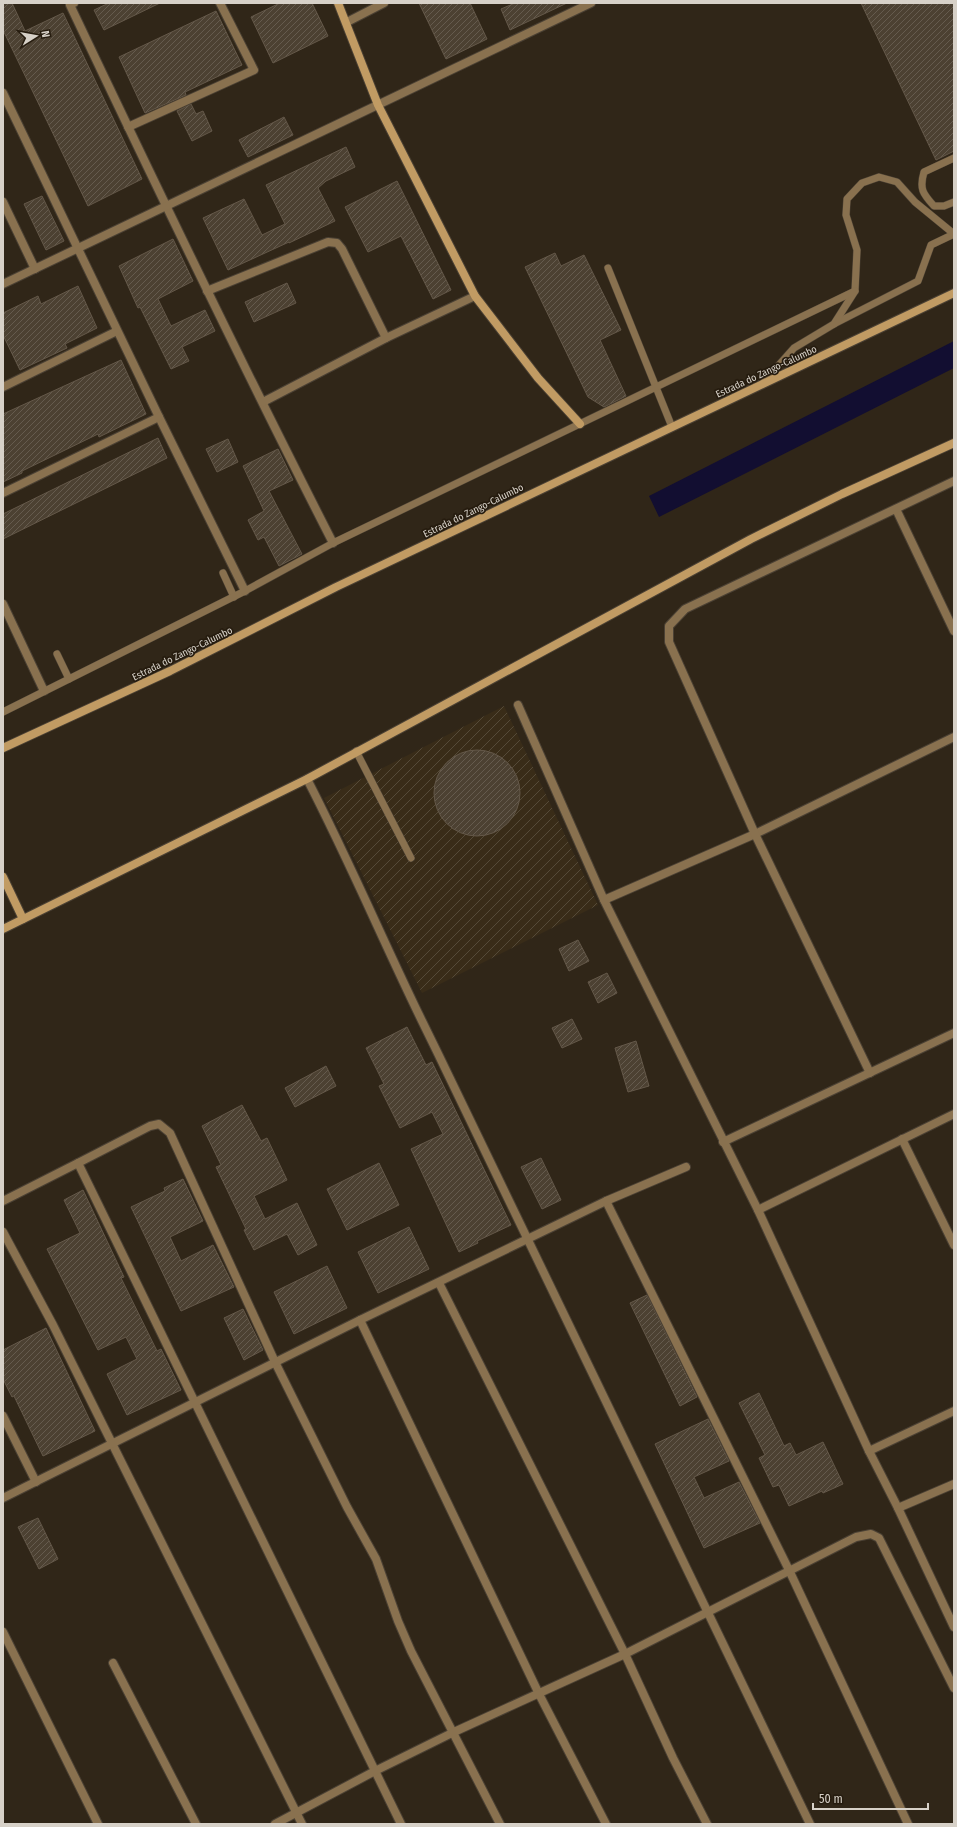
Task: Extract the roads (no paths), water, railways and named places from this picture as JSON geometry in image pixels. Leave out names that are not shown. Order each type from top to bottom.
[{"type":"main road","points":[[338,3],[378,105],[476,296],[538,378],[580,424]]},
{"type":"main road","name":"Estrada do Zango-Calumbo","points":[[3,748],[170,671],[336,587],[954,293]]},
{"type":"main road","points":[[3,929],[307,779],[751,539],[842,494],[954,443]]},
{"type":"main road","points":[[3,877],[23,919]]},
{"type":"street","points":[[74,3],[70,5],[128,127],[207,291],[334,543]]},
{"type":"street","points":[[128,127],[254,70],[220,3]]},
{"type":"street","points":[[346,22],[384,3]]},
{"type":"street","points":[[3,284],[591,3]]},
{"type":"street","points":[[3,93],[79,248],[159,417],[245,591]]},
{"type":"street","points":[[3,202],[35,269]]},
{"type":"street","points":[[207,291],[328,242],[337,244],[342,249],[386,338]]},
{"type":"street","points":[[263,402],[386,338],[476,296]]},
{"type":"street","points":[[3,387],[117,330]]},
{"type":"street","points":[[3,493],[159,417]]},
{"type":"street","points":[[870,1073],[755,834],[669,642],[669,626],[685,609],[954,481]]},
{"type":"street","points":[[896,509],[954,631]]},
{"type":"street","points":[[3,604],[44,691]]},
{"type":"street","points":[[518,705],[604,900],[758,1210],[869,1451],[898,1508],[954,1627]]},
{"type":"street","points":[[604,900],[755,834],[954,737]]},
{"type":"street","points":[[307,779],[328,820],[410,997],[529,1239],[810,1824]]},
{"type":"street","points":[[723,1142],[954,1033]]},
{"type":"street","points":[[758,1210],[954,1114]]},
{"type":"street","points":[[3,1201],[150,1126],[159,1124],[170,1133],[275,1362],[347,1507],[376,1559],[398,1621],[411,1651],[500,1824]]},
{"type":"street","points":[[902,1139],[954,1245]]},
{"type":"street","points":[[78,1163],[401,1824]]},
{"type":"street","points":[[3,1498],[360,1320],[606,1201],[686,1167]]},
{"type":"street","points":[[606,1201],[789,1570],[908,1824]]},
{"type":"street","points":[[3,1232],[53,1325],[302,1824]]},
{"type":"street","points":[[439,1283],[625,1654],[673,1758],[707,1824]]},
{"type":"street","points":[[360,1320],[539,1694],[606,1824]]},
{"type":"street","points":[[869,1451],[954,1411]]},
{"type":"street","points":[[3,1416],[36,1482]]},
{"type":"street","points":[[898,1508],[954,1484]]},
{"type":"street","points":[[275,1824],[375,1771],[454,1732],[625,1654],[709,1613],[789,1570],[856,1537],[870,1534],[879,1538],[954,1688]]},
{"type":"street","points":[[3,1632],[98,1824]]},
{"type":"street","points":[[113,1663],[196,1824]]},
{"type":"lane","points":[[954,158],[924,172],[920,185],[926,198],[934,206],[944,206],[954,202]]},
{"type":"lane","points":[[762,384],[794,348],[834,324],[918,281],[931,245],[954,234],[915,202],[897,182],[879,178],[862,183],[847,199],[846,215],[857,250],[855,291],[834,324]]},
{"type":"lane","points":[[608,268],[672,427]]},
{"type":"lane","points":[[3,712],[245,591],[334,543],[855,291]]},
{"type":"lane","points":[[223,573],[234,596]]},
{"type":"lane","points":[[57,654],[69,679]]},
{"type":"lane","points":[[356,752],[411,858]]}]
